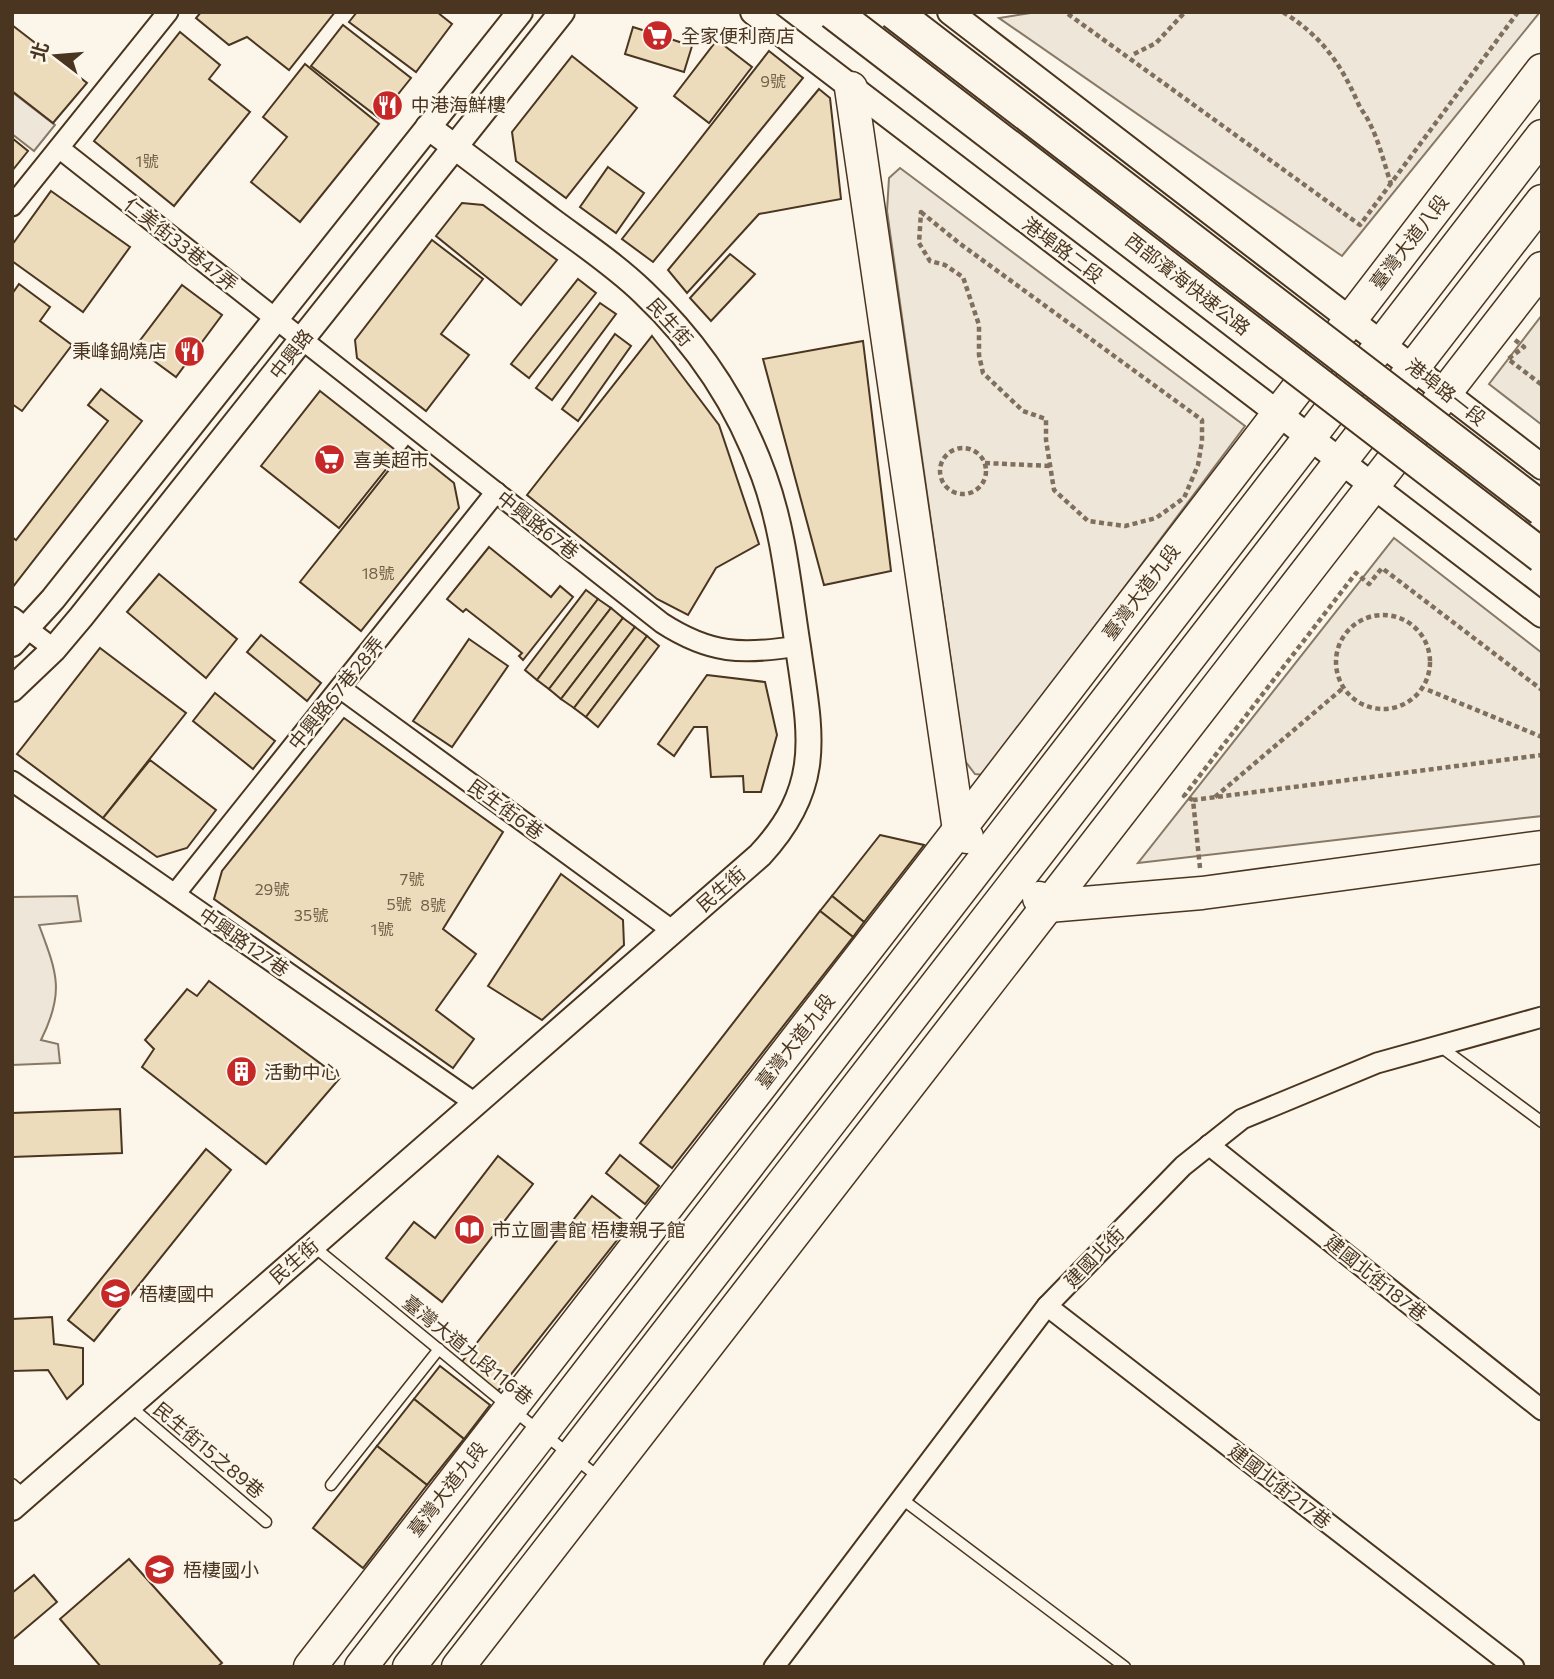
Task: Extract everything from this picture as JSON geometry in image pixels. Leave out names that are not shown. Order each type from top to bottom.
[{"type":"highway","name":"西部濱海快速公路","points":[[833,12],[1542,556]]},
{"type":"highway","name":"西部濱海快速公路","points":[[894,12],[1542,509]]},
{"type":"main road","name":"臺灣大道八段","points":[[1277,413],[1542,70]]},
{"type":"main road","points":[[851,88],[959,830],[1048,906],[1202,893],[1542,847]]},
{"type":"main road","name":"臺灣大道八段","points":[[1309,438],[1542,136]]},
{"type":"main road","points":[[409,1667],[1542,201]]},
{"type":"main road","points":[[458,1667],[1542,268]]},
{"type":"main road","name":"臺灣大道九段","points":[[310,1667],[959,830],[1277,413]]},
{"type":"main road","name":"臺灣大道九段","points":[[361,1667],[1309,438]]},
{"type":"street","points":[[12,206],[168,12]]},
{"type":"street","name":"中興路","points":[[12,689],[54,649],[562,12]]},
{"type":"street","name":"港埠路二段","points":[[753,12],[1374,487]]},
{"type":"street","points":[[950,12],[1350,318]]},
{"type":"street","points":[[518,13],[545,34]]},
{"type":"street","name":"中興路","points":[[17,630],[62,588],[518,13]]},
{"type":"street","name":"民生街","points":[[17,1496],[129,1406],[760,855],[793,811],[806,773],[810,740],[781,535],[768,486],[740,421],[708,366],[665,314],[641,290],[428,127]]},
{"type":"street","name":"仁美街33巷47弄","points":[[59,148],[303,339]]},
{"type":"street","name":"港埠路一段","points":[[1350,318],[1542,467]]},
{"type":"street","name":"中興路67巷","points":[[303,339],[680,635],[712,647],[730,650],[760,652],[797,646]]},
{"type":"street","points":[[1374,487],[1542,615]]},
{"type":"street","name":"中興路67巷28弄","points":[[175,894],[496,492]]},
{"type":"street","points":[[17,630],[54,649]]},
{"type":"street","name":"民生街6巷","points":[[340,688],[673,931]]},
{"type":"street","name":"中興路127巷","points":[[12,780],[475,1103]]},
{"type":"street","name":"建國北街","points":[[774,1667],[1047,1306],[1183,1166],[1242,1119],[1377,1063],[1542,1017]]},
{"type":"street","name":"建國北街187巷","points":[[1209,1145],[1542,1410]]},
{"type":"street","name":"建國北街217巷","points":[[1047,1306],[1514,1667]]},
{"type":"lane","points":[[1438,1044],[1542,1122]]},
{"type":"lane","name":"臺灣大道九段116巷","points":[[312,1245],[510,1408],[603,1480]]},
{"type":"lane","points":[[331,1485],[439,1349]]},
{"type":"lane","name":"民生街15之89巷","points":[[129,1406],[266,1522]]},
{"type":"lane","points":[[902,1499],[1125,1667]]},
{"type":"path","points":[[1077,12],[1068,14],[1360,225],[1518,12]]},
{"type":"path","points":[[1133,54],[1156,43],[1185,12]]},
{"type":"path","points":[[1283,12],[1320,40],[1341,69],[1369,121],[1391,184]]},
{"type":"path","points":[[920,212],[1202,420],[1198,465],[1184,498],[1156,518],[1125,526],[1088,521],[1054,490],[1051,466],[1046,440],[1046,419],[1023,411],[984,373],[979,355],[979,325],[963,276],[945,265],[930,261],[919,243],[920,212]]},
{"type":"path","points":[[1508,359],[1542,384]]},
{"type":"path","points":[[985,463],[982,484],[970,493],[952,491],[941,478],[942,462],[946,455],[958,448],[976,452],[985,463],[1051,466]]},
{"type":"path","points":[[1542,690],[1382,568],[1369,584],[1356,573],[1184,796],[1193,800],[1542,755]]},
{"type":"path","points":[[1380,614],[1397,616],[1419,631],[1427,645],[1430,661],[1428,676],[1421,690],[1408,702],[1393,709],[1376,710],[1354,701],[1342,689],[1336,673],[1337,659],[1341,638],[1352,625],[1380,614]]},
{"type":"path","points":[[1214,797],[1342,689]]},
{"type":"path","points":[[1428,690],[1542,737]]},
{"type":"path","points":[[1193,800],[1202,893]]},
{"type":"shaded area","points":[[1037,12],[1540,12],[1342,256],[999,18]]},
{"type":"shaded area","points":[[12,92],[55,125],[34,151],[12,134]]},
{"type":"shaded area","points":[[900,168],[1245,426],[984,775],[975,774],[965,761],[887,211],[889,178]]},
{"type":"shaded area","points":[[1542,315],[1542,425],[1489,384]]},
{"type":"shaded area","points":[[1394,538],[1542,653],[1542,816],[1138,863]]},
{"type":"shaded area","points":[[77,896],[81,921],[39,925],[56,982],[53,1009],[41,1040],[58,1044],[60,1063],[12,1065],[12,897]]},
{"type":"building","points":[[201,12],[335,12],[289,70],[247,37],[229,45],[196,18]]},
{"type":"building","points":[[357,12],[437,12],[452,24],[416,72],[349,22]]},
{"type":"building","points":[[12,25],[87,83],[53,123],[12,91]]},
{"type":"building","points":[[343,25],[411,78],[379,118],[311,66]]},
{"type":"building","points":[[633,27],[692,46],[684,72],[625,54]]},
{"type":"building","points":[[180,32],[220,65],[209,79],[250,112],[174,206],[94,141]]},
{"type":"building","points":[[717,40],[752,67],[709,123],[674,96]]},
{"type":"building","points":[[769,51],[803,78],[653,262],[622,239]]},
{"type":"building","points":[[572,56],[637,108],[566,198],[516,161],[512,132]]},
{"type":"building","points":[[305,64],[379,124],[300,222],[251,182],[287,137],[263,117]]},
{"type":"building","points":[[819,89],[830,98],[841,199],[759,214],[687,293],[668,270]]},
{"type":"building","points":[[12,138],[28,151],[12,171]]},
{"type":"building","points":[[608,167],[644,193],[616,233],[580,207]]},
{"type":"building","points":[[51,191],[130,247],[83,312],[12,261],[12,245]]},
{"type":"building","points":[[462,203],[483,205],[557,260],[521,305],[436,236]]},
{"type":"building","points":[[432,240],[483,279],[441,334],[469,355],[426,411],[357,358],[355,340]]},
{"type":"building","points":[[730,254],[755,274],[711,321],[690,298]]},
{"type":"building","points":[[578,279],[596,293],[529,378],[511,364]]},
{"type":"building","points":[[19,284],[50,307],[40,321],[72,345],[22,411],[12,404],[12,294]]},
{"type":"building","points":[[182,285],[222,315],[176,377],[135,347]]},
{"type":"building","points":[[600,303],[616,314],[552,400],[536,388]]},
{"type":"building","points":[[615,334],[631,346],[578,421],[562,409]]},
{"type":"building","points":[[652,336],[719,425],[759,544],[716,568],[688,615],[657,599],[527,495]]},
{"type":"building","points":[[863,341],[891,571],[824,585],[763,359]]},
{"type":"building","points":[[101,389],[142,421],[12,588],[12,537],[16,540],[108,421],[88,405]]},
{"type":"building","name":"喜美超市","points":[[320,391],[399,453],[339,528],[261,466]]},
{"type":"building","points":[[408,446],[454,483],[459,508],[361,631],[300,582]]},
{"type":"building","points":[[489,547],[551,597],[560,586],[573,597],[523,660],[519,656],[522,653],[466,609],[463,612],[447,599]]},
{"type":"building","points":[[159,574],[237,639],[206,678],[127,612]]},
{"type":"building","points":[[586,590],[598,599],[537,680],[525,670]]},
{"type":"building","points":[[598,599],[611,608],[549,689],[537,680]]},
{"type":"building","points":[[611,608],[623,618],[561,699],[549,689]]},
{"type":"building","points":[[623,618],[635,627],[574,708],[561,699]]},
{"type":"building","points":[[635,627],[647,636],[586,717],[574,708]]},
{"type":"building","points":[[261,635],[321,683],[307,701],[247,652]]},
{"type":"building","points":[[647,636],[659,646],[598,727],[586,717]]},
{"type":"building","points":[[469,639],[508,666],[452,747],[413,721]]},
{"type":"building","points":[[100,648],[186,713],[103,818],[17,754]]},
{"type":"building","points":[[707,675],[765,682],[777,735],[761,792],[744,792],[743,776],[711,777],[707,727],[694,727],[674,756],[658,744]]},
{"type":"building","points":[[215,693],[275,741],[253,769],[193,721]]},
{"type":"building","points":[[344,718],[503,832],[443,929],[476,954],[436,1010],[474,1039],[453,1068],[214,899],[222,871]]},
{"type":"building","points":[[150,760],[216,810],[187,848],[157,857],[103,818]]},
{"type":"building","points":[[880,835],[924,845],[864,922],[832,896]]},
{"type":"building","points":[[561,874],[623,920],[624,945],[542,1020],[488,986]]},
{"type":"building","points":[[832,896],[864,922],[853,937],[820,911]]},
{"type":"building","points":[[820,911],[853,937],[672,1168],[640,1143]]},
{"type":"building","name":"活動中心","points":[[209,981],[340,1078],[266,1164],[142,1067],[154,1049],[145,1040],[187,989],[197,996]]},
{"type":"building","points":[[120,1109],[122,1153],[12,1157],[12,1113]]},
{"type":"building","points":[[206,1149],[231,1170],[94,1341],[68,1320]]},
{"type":"building","points":[[620,1155],[659,1186],[645,1204],[606,1173]]},
{"type":"building","name":"市立圖書館 梧棲親子館","points":[[498,1156],[533,1184],[442,1302],[386,1258],[414,1222],[435,1238]]},
{"type":"building","points":[[592,1196],[629,1225],[497,1392],[461,1363]]},
{"type":"building","points":[[52,1317],[54,1344],[83,1348],[83,1384],[67,1399],[48,1370],[12,1371],[12,1319]]},
{"type":"building","points":[[440,1366],[490,1405],[464,1439],[414,1399]]},
{"type":"building","points":[[414,1399],[464,1439],[427,1485],[377,1446]]},
{"type":"building","points":[[377,1446],[427,1485],[363,1568],[313,1528]]},
{"type":"building","points":[[129,1559],[222,1663],[217,1667],[101,1667],[60,1619]]},
{"type":"building","points":[[34,1575],[57,1602],[12,1640],[12,1593]]},
{"type":"place","name":"全家便利商店","points":[[658,36]]},
{"type":"place","name":"中港海鮮樓","points":[[388,105]]},
{"type":"place","name":"秉峰鍋燒店","points":[[190,351]]},
{"type":"place","name":"喜美超市","points":[[330,460]]},
{"type":"place","name":"活動中心","points":[[241,1072]]},
{"type":"place","name":"市立圖書館 梧棲親子館","points":[[469,1230]]},
{"type":"place","name":"梧棲國中","points":[[116,1294]]},
{"type":"place","name":"梧棲國小","points":[[160,1570]]}]
